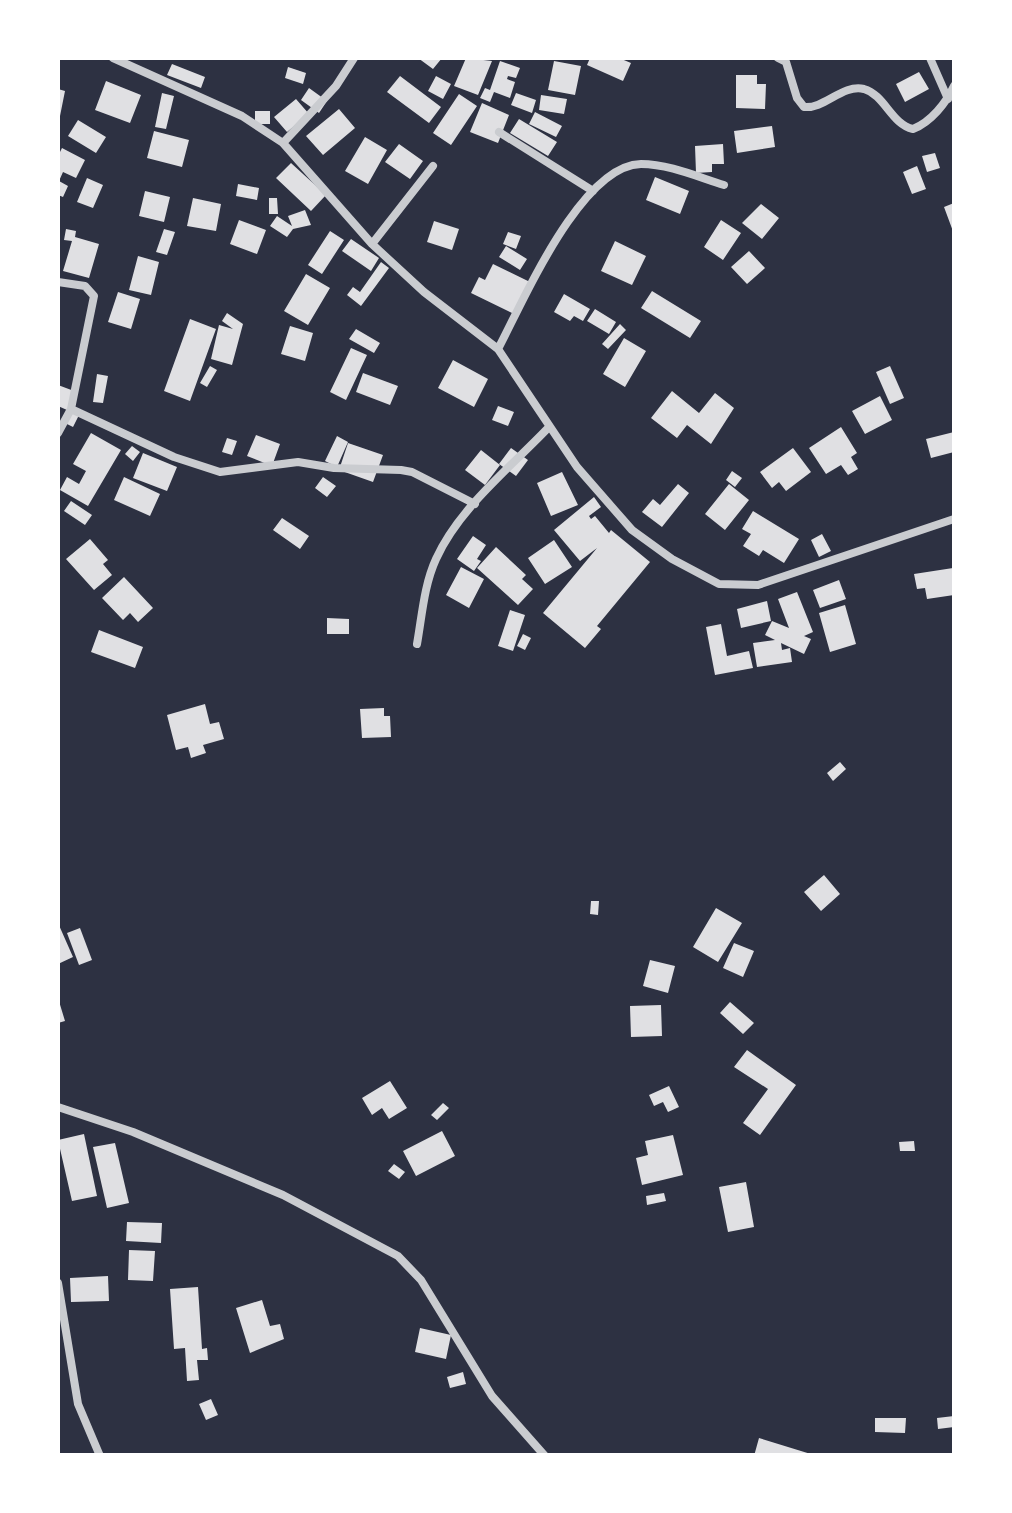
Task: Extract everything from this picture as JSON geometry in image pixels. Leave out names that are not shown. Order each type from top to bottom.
[{"type":"street","points":[[113,58],[242,116],[283,143],[372,244],[424,292],[498,349],[576,466],[632,530],[672,559],[719,584],[758,585],[954,519]]},
{"type":"street","points":[[283,143],[336,86],[354,58]]},
{"type":"street","points":[[778,58],[786,62],[797,98],[804,106],[810,108],[846,90],[861,88],[872,93],[898,123],[913,129],[922,126],[948,99],[954,86]]},
{"type":"street","points":[[930,58],[948,99]]},
{"type":"street","points":[[499,132],[593,191]]},
{"type":"street","points":[[372,244],[433,166]]},
{"type":"street","points":[[498,349],[548,256],[593,191],[621,167],[661,166],[724,185]]},
{"type":"street","points":[[58,282],[85,286],[94,296],[71,409],[58,433]]},
{"type":"street","points":[[71,409],[174,457],[214,471],[298,462],[334,468],[401,470],[475,504]]},
{"type":"street","points":[[417,644],[428,580],[436,558],[475,504],[550,427]]},
{"type":"street","points":[[58,1107],[132,1132],[284,1196],[398,1256],[421,1280],[492,1396],[546,1456]]},
{"type":"street","points":[[58,1283],[78,1404],[100,1456]]},
{"type":"building","points":[[418,58],[442,58],[433,69]]},
{"type":"building","points":[[466,58],[492,61],[478,95],[454,86]]},
{"type":"building","points":[[590,58],[619,58],[631,63],[623,81],[587,65]]},
{"type":"building","points":[[500,61],[520,68],[516,78],[507,79],[515,82],[510,98],[494,92],[490,102],[480,98],[485,88],[490,90]]},
{"type":"building","points":[[554,61],[581,66],[575,95],[548,90]]},
{"type":"building","points":[[172,64],[205,77],[201,88],[167,75]]},
{"type":"building","points":[[288,67],[306,73],[303,84],[285,78]]},
{"type":"building","points":[[919,72],[929,89],[905,102],[896,84]]},
{"type":"building","points":[[736,75],[757,75],[757,84],[766,84],[765,109],[736,108]]},
{"type":"building","points":[[400,76],[441,107],[429,123],[387,92]]},
{"type":"building","points":[[436,76],[451,84],[443,99],[428,91]]},
{"type":"building","points":[[106,81],[141,95],[130,123],[95,110]]},
{"type":"building","points":[[309,88],[327,101],[319,113],[301,100]]},
{"type":"building","points":[[58,89],[65,91],[59,121],[58,121]]},
{"type":"building","points":[[162,93],[174,96],[166,129],[155,127]]},
{"type":"building","points":[[516,93],[536,100],[532,113],[511,105]]},
{"type":"building","points":[[459,94],[477,106],[451,145],[433,133]]},
{"type":"building","points":[[541,95],[567,99],[564,114],[539,110]]},
{"type":"building","points":[[296,99],[309,114],[287,132],[274,117]]},
{"type":"building","points":[[482,103],[509,115],[498,143],[470,132]]},
{"type":"building","points":[[339,109],[355,128],[323,155],[306,136]]},
{"type":"building","points":[[255,111],[270,111],[270,124],[255,124]]},
{"type":"building","points":[[535,112],[562,126],[556,137],[529,124]]},
{"type":"building","points":[[519,119],[557,142],[548,156],[510,133]]},
{"type":"building","points":[[78,120],[106,137],[96,153],[68,136]]},
{"type":"building","points":[[772,126],[775,147],[737,153],[734,131]]},
{"type":"building","points":[[154,131],[189,140],[182,167],[147,158]]},
{"type":"building","points":[[365,137],[387,150],[368,184],[345,171]]},
{"type":"building","points":[[399,144],[423,161],[410,179],[385,162]]},
{"type":"building","points":[[723,144],[724,164],[712,164],[712,172],[696,173],[695,146]]},
{"type":"building","points":[[62,148],[85,160],[76,178],[63,172],[59,181],[68,186],[63,197],[58,195],[58,156]]},
{"type":"building","points":[[935,153],[940,168],[927,172],[922,156]]},
{"type":"building","points":[[291,163],[326,195],[311,211],[276,178]]},
{"type":"building","points":[[917,166],[926,189],[912,194],[903,172]]},
{"type":"building","points":[[655,177],[689,191],[680,214],[646,200]]},
{"type":"building","points":[[87,178],[103,185],[93,208],[77,202]]},
{"type":"building","points":[[238,184],[259,188],[257,200],[236,196]]},
{"type":"building","points":[[145,191],[170,197],[164,222],[139,216]]},
{"type":"building","points":[[193,198],[221,204],[216,231],[187,226]]},
{"type":"building","points":[[269,198],[277,198],[278,214],[269,214]]},
{"type":"building","points":[[954,203],[954,234],[944,207]]},
{"type":"building","points":[[761,204],[779,218],[762,239],[742,223]]},
{"type":"building","points":[[305,210],[311,225],[293,229],[287,237],[270,226],[277,216],[292,226],[288,216]]},
{"type":"building","points":[[239,220],[266,230],[257,254],[230,244]]},
{"type":"building","points":[[721,220],[741,233],[723,260],[704,247]]},
{"type":"building","points":[[434,221],[459,229],[452,250],[427,242]]},
{"type":"building","points":[[66,229],[76,231],[75,237],[99,244],[89,278],[63,271],[72,241],[64,240]]},
{"type":"building","points":[[164,229],[175,232],[167,255],[156,252]]},
{"type":"building","points":[[330,231],[344,240],[322,274],[308,265]]},
{"type":"building","points":[[508,232],[521,236],[516,249],[503,244]]},
{"type":"building","points":[[351,239],[379,258],[371,271],[342,251]]},
{"type":"building","points":[[615,241],[646,256],[632,285],[601,271]]},
{"type":"building","points":[[506,246],[527,259],[520,270],[499,257]]},
{"type":"building","points":[[749,251],[765,268],[747,284],[731,267]]},
{"type":"building","points":[[138,256],[159,262],[151,295],[129,290]]},
{"type":"building","points":[[381,262],[389,268],[361,306],[347,295],[353,287],[360,292]]},
{"type":"building","points":[[493,264],[530,282],[514,314],[471,293],[479,277],[485,280]]},
{"type":"building","points":[[306,274],[330,288],[308,325],[284,311]]},
{"type":"building","points":[[652,291],[701,321],[690,338],[641,308]]},
{"type":"building","points":[[118,292],[140,299],[131,329],[108,322]]},
{"type":"building","points":[[564,294],[590,309],[583,321],[574,316],[570,321],[554,312]]},
{"type":"building","points":[[595,309],[616,322],[609,334],[587,321]]},
{"type":"building","points":[[227,313],[243,324],[232,365],[211,359],[219,325],[233,329],[222,321]]},
{"type":"building","points":[[190,319],[216,329],[190,401],[164,391]]},
{"type":"building","points":[[620,324],[626,330],[608,349],[602,344]]},
{"type":"building","points":[[290,326],[313,333],[305,361],[281,354]]},
{"type":"building","points":[[356,329],[380,343],[374,353],[349,339]]},
{"type":"building","points":[[624,338],[646,351],[625,387],[603,374]]},
{"type":"building","points":[[351,348],[367,355],[346,400],[330,392]]},
{"type":"building","points":[[453,360],[488,379],[474,407],[438,388]]},
{"type":"building","points":[[210,366],[217,370],[207,387],[200,383]]},
{"type":"building","points":[[890,366],[904,398],[890,404],[876,372]]},
{"type":"building","points":[[363,373],[398,386],[390,405],[356,392]]},
{"type":"building","points":[[97,374],[108,376],[103,403],[93,402]]},
{"type":"building","points":[[58,385],[74,391],[68,406],[80,413],[73,427],[61,421],[67,410],[58,406]]},
{"type":"building","points":[[672,391],[699,413],[715,393],[734,408],[711,444],[687,425],[677,438],[651,418]]},
{"type":"building","points":[[880,396],[892,420],[865,434],[852,411]]},
{"type":"building","points":[[498,406],[514,412],[508,426],[492,420]]},
{"type":"building","points":[[841,427],[857,453],[851,457],[858,469],[848,475],[841,465],[826,474],[809,448]]},
{"type":"building","points":[[954,432],[954,452],[931,458],[926,439]]},
{"type":"building","points":[[91,433],[121,450],[88,506],[60,490],[67,477],[79,484],[86,471],[73,464]]},
{"type":"building","points":[[256,435],[280,444],[272,466],[247,456]]},
{"type":"building","points":[[337,436],[348,442],[337,467],[325,461]]},
{"type":"building","points":[[227,438],[237,441],[232,455],[222,452]]},
{"type":"building","points":[[348,443],[383,455],[373,482],[339,470]]},
{"type":"building","points":[[132,446],[140,452],[133,461],[125,454]]},
{"type":"building","points":[[511,448],[528,460],[516,476],[499,464]]},
{"type":"building","points":[[793,448],[811,472],[786,491],[779,482],[772,488],[760,472]]},
{"type":"building","points":[[481,450],[500,465],[485,485],[465,470]]},
{"type":"building","points":[[143,453],[177,467],[167,491],[133,478]]},
{"type":"building","points":[[732,471],[742,478],[735,487],[726,480]]},
{"type":"building","points":[[562,472],[578,505],[551,516],[537,483]]},
{"type":"building","points":[[124,477],[160,494],[150,516],[114,500]]},
{"type":"building","points":[[323,477],[336,486],[327,497],[315,488]]},
{"type":"building","points":[[678,484],[689,493],[662,527],[642,512],[653,499],[660,505]]},
{"type":"building","points":[[729,484],[749,500],[725,530],[705,514]]},
{"type":"building","points":[[594,497],[601,507],[589,516],[591,519],[595,516],[609,533],[611,530],[650,562],[597,626],[601,629],[585,648],[543,613],[597,548],[580,561],[554,530]]},
{"type":"building","points":[[71,501],[92,515],[85,525],[64,511]]},
{"type":"building","points":[[753,511],[799,539],[784,563],[763,550],[759,556],[743,546],[751,534],[742,529]]},
{"type":"building","points":[[282,518],[309,536],[300,549],[273,530]]},
{"type":"building","points":[[822,534],[831,551],[819,557],[811,540]]},
{"type":"building","points":[[473,536],[486,545],[474,571],[457,559]]},
{"type":"building","points":[[90,539],[108,560],[103,564],[112,575],[94,590],[66,559]]},
{"type":"building","points":[[554,540],[572,567],[545,584],[528,558]]},
{"type":"building","points":[[496,547],[526,575],[522,579],[533,589],[518,605],[477,568]]},
{"type":"building","points":[[461,567],[484,579],[469,608],[446,595]]},
{"type":"building","points":[[953,568],[954,595],[927,599],[925,588],[917,589],[914,574]]},
{"type":"building","points":[[124,577],[153,608],[138,622],[130,613],[123,620],[102,598]]},
{"type":"building","points":[[839,580],[846,599],[820,608],[813,590]]},
{"type":"building","points":[[797,592],[813,632],[804,636],[811,639],[804,654],[781,643],[782,650],[790,648],[792,662],[757,667],[753,643],[775,640],[765,635],[772,621],[789,628],[778,599]]},
{"type":"building","points":[[767,601],[771,621],[741,628],[737,609]]},
{"type":"building","points":[[845,605],[856,644],[830,652],[819,613]]},
{"type":"building","points":[[510,610],[525,615],[513,651],[498,646]]},
{"type":"building","points":[[327,618],[349,619],[349,634],[327,634]]},
{"type":"building","points":[[721,624],[727,656],[749,651],[753,668],[715,675],[706,627]]},
{"type":"building","points":[[99,630],[143,647],[135,668],[91,652]]},
{"type":"building","points":[[523,634],[531,638],[525,650],[517,646]]},
{"type":"building","points":[[205,704],[210,724],[219,722],[224,739],[203,745],[206,753],[191,758],[188,747],[176,750],[167,715]]},
{"type":"building","points":[[384,708],[384,716],[390,716],[391,737],[362,738],[360,709]]},
{"type":"building","points":[[840,762],[846,769],[833,781],[827,773]]},
{"type":"building","points":[[824,875],[840,894],[821,911],[804,892]]},
{"type":"building","points":[[591,901],[599,901],[598,915],[590,914]]},
{"type":"building","points":[[716,908],[742,923],[718,962],[693,947]]},
{"type":"building","points":[[58,923],[73,957],[58,964]]},
{"type":"building","points":[[80,928],[92,960],[79,965],[67,933]]},
{"type":"building","points":[[734,943],[754,951],[743,977],[723,968]]},
{"type":"building","points":[[650,960],[675,966],[668,993],[643,986]]},
{"type":"building","points":[[58,998],[65,1021],[58,1023]]},
{"type":"building","points":[[730,1002],[754,1023],[743,1034],[720,1013]]},
{"type":"building","points":[[661,1005],[662,1036],[631,1037],[630,1006]]},
{"type":"building","points":[[747,1050],[796,1085],[760,1135],[743,1123],[768,1089],[734,1067]]},
{"type":"building","points":[[390,1081],[407,1108],[389,1119],[382,1108],[372,1115],[362,1098]]},
{"type":"building","points":[[669,1086],[679,1107],[668,1112],[663,1102],[654,1106],[649,1095]]},
{"type":"building","points":[[443,1103],[449,1108],[437,1120],[431,1115]]},
{"type":"building","points":[[442,1131],[455,1156],[416,1176],[403,1151]]},
{"type":"building","points":[[84,1134],[97,1196],[72,1201],[58,1140]]},
{"type":"building","points":[[673,1135],[683,1175],[642,1185],[636,1158],[648,1155],[645,1141]]},
{"type":"building","points":[[914,1141],[915,1151],[900,1151],[899,1142]]},
{"type":"building","points":[[115,1143],[129,1203],[107,1208],[93,1147]]},
{"type":"building","points":[[394,1164],[405,1172],[399,1179],[388,1171]]},
{"type":"building","points":[[746,1182],[754,1227],[728,1232],[719,1187]]},
{"type":"building","points":[[664,1193],[666,1201],[647,1205],[646,1196]]},
{"type":"building","points":[[127,1222],[162,1223],[161,1243],[126,1241]]},
{"type":"building","points":[[129,1250],[155,1251],[153,1281],[128,1280]]},
{"type":"building","points":[[108,1276],[109,1301],[71,1302],[70,1278]]},
{"type":"building","points":[[198,1287],[202,1349],[207,1348],[208,1360],[197,1360],[199,1380],[187,1381],[185,1348],[174,1349],[170,1289]]},
{"type":"building","points":[[262,1300],[270,1326],[280,1324],[284,1339],[250,1353],[236,1308]]},
{"type":"building","points":[[420,1328],[451,1335],[446,1359],[415,1352]]},
{"type":"building","points":[[463,1372],[466,1384],[450,1388],[447,1377]]},
{"type":"building","points":[[211,1399],[218,1415],[206,1420],[199,1404]]},
{"type":"building","points":[[954,1416],[954,1427],[938,1429],[937,1418]]},
{"type":"building","points":[[875,1418],[906,1418],[905,1433],[875,1432]]},
{"type":"building","points":[[759,1438],[814,1455],[814,1456],[754,1456]]}]
